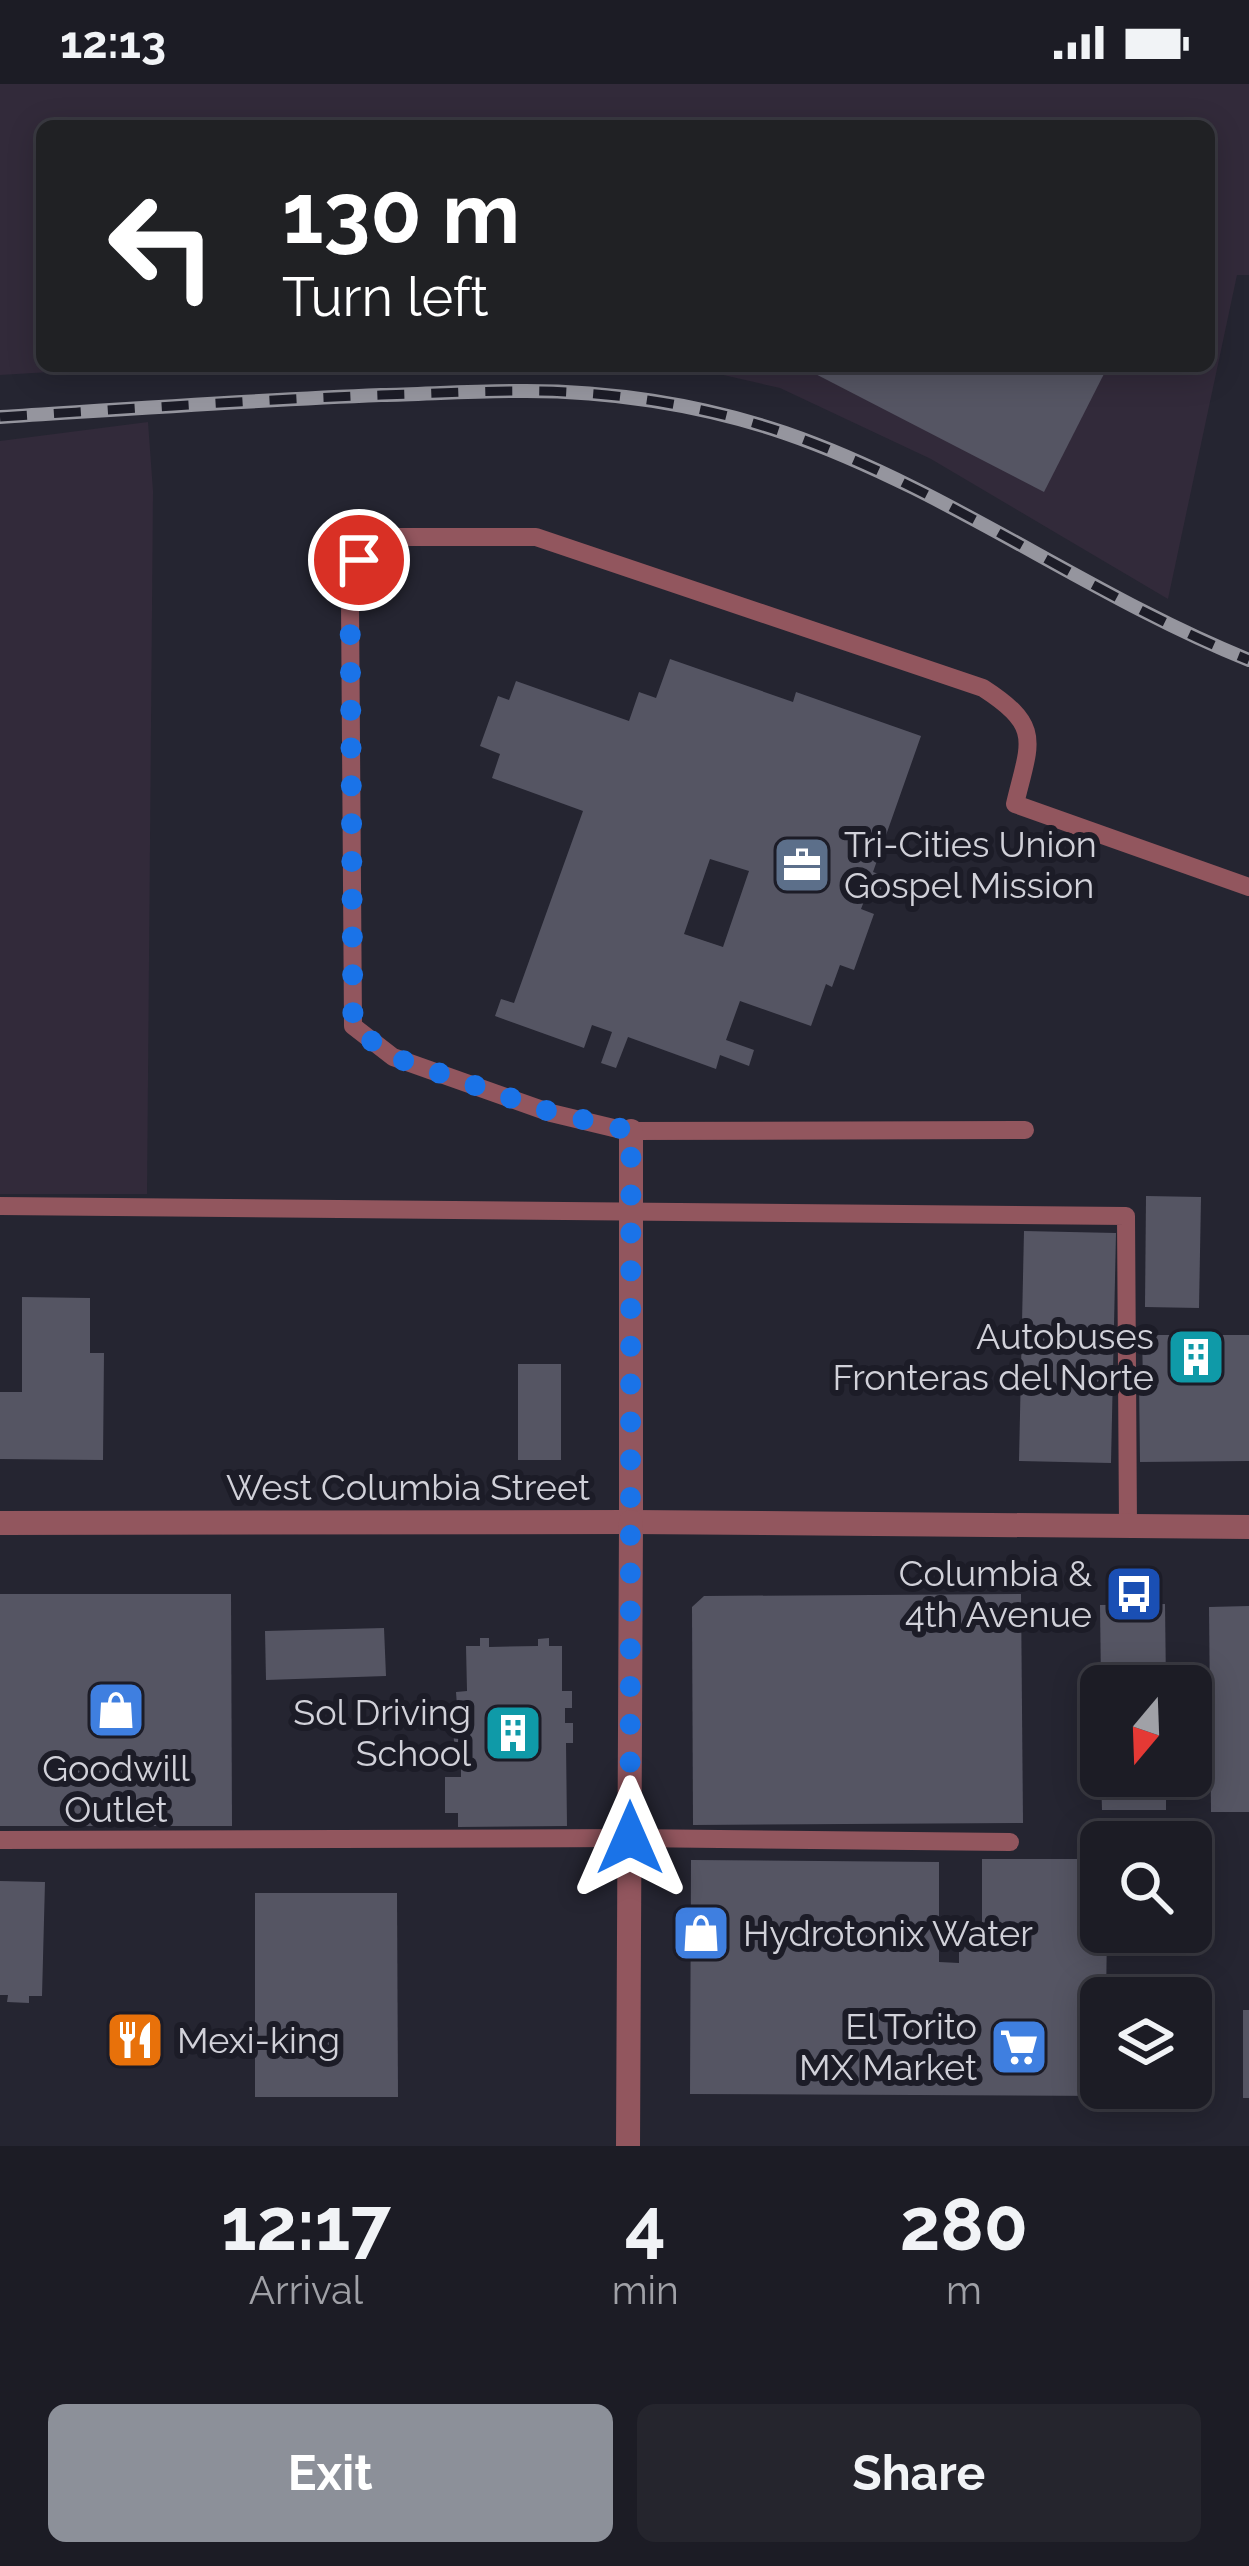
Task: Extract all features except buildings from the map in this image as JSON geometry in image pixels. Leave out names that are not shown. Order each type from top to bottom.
[{"type":"street","points":[[628,2146],[631,1131]]},
{"type":"street","name":"West Columbia Street","points":[[0,1523],[1249,1527]]},
{"type":"lane","points":[[1025,1130],[631,1131],[551,1112],[393,1057],[353,1027],[350,602],[359,560],[384,537],[536,537],[983,688],[1013,708],[1026,727],[1027,754],[1015,804],[1249,887]]},
{"type":"lane","points":[[0,1206],[1126,1216],[1128,1526]]},
{"type":"lane","points":[[0,1840],[1010,1841]]},
{"type":"shaded area","points":[[0,84],[1249,84],[1249,275],[1237,275],[1168,599],[931,459],[780,388],[710,372],[1215,372],[1215,120],[36,120],[36,372],[50,372],[0,375]]},
{"type":"shaded area","points":[[148,422],[153,491],[147,1194],[0,1194],[0,441]]},
{"type":"railway","points":[[0,417],[500,391],[584,393],[686,407],[753,423],[845,456],[1132,605],[1249,660]]},
{"type":"place","name":"Tri-Cities Union Gospel Mission","points":[[802,865]]},
{"type":"place","name":"Autobuses Fronteras del Norte","points":[[1196,1357]]},
{"type":"place","name":"Columbia & 4th Avenue","points":[[1134,1594]]},
{"type":"place","name":"Goodwill Outlet","points":[[116,1710]]},
{"type":"place","name":"Sol Driving School","points":[[513,1733]]},
{"type":"place","name":"Hydrotonix Water","points":[[701,1933]]},
{"type":"place","name":"Mexi-king","points":[[135,2040]]},
{"type":"place","name":"El Torito MX Market","points":[[1019,2047]]},
{"type":"route","points":[[359,560],[350,602],[353,1027],[393,1057],[551,1112],[631,1131],[630,1838]]}]
